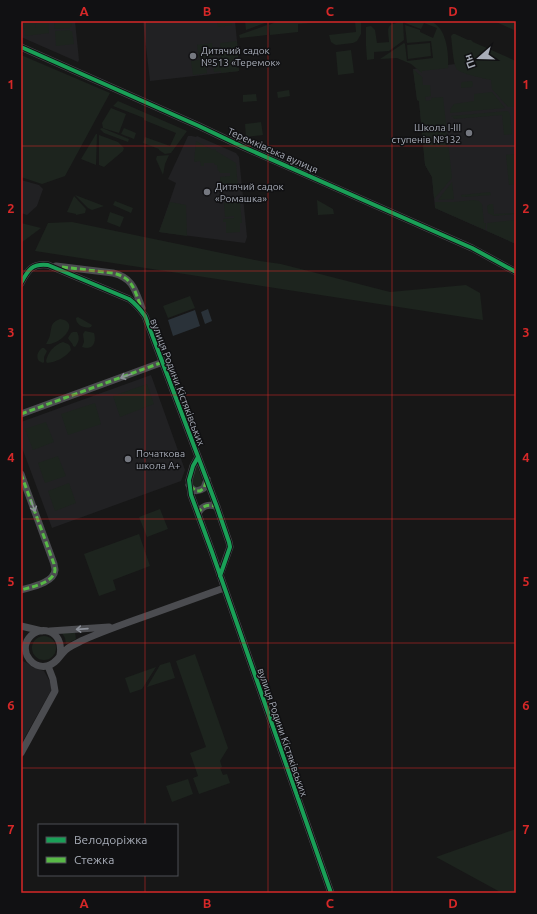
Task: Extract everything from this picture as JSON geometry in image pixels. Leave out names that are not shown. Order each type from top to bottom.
[{"type":"street","name":"Теремківська вулиця","points":[[21,48],[465,245],[516,272]]},
{"type":"street","name":"вулиця Родини Кістяківських","points":[[21,283],[30,269],[36,265],[48,265],[129,300],[140,308],[145,316],[207,479],[229,542],[229,548]]},
{"type":"street","points":[[48,265],[113,273],[126,278],[133,286],[145,316]]},
{"type":"street","points":[[21,414],[162,362]]},
{"type":"street","name":"вулиця Родини Кістяківських","points":[[198,457],[190,474],[189,485],[191,495],[332,893]]},
{"type":"street","points":[[21,474],[54,564],[55,571],[52,578],[47,582],[21,590]]},
{"type":"street","points":[[189,485],[196,491],[200,490],[204,488],[207,479]]},
{"type":"street","points":[[198,514],[203,507],[211,505],[217,507]]},
{"type":"street","points":[[212,552],[217,555],[223,555],[229,548]]},
{"type":"street","points":[[220,576],[229,548]]},
{"type":"street","points":[[60,655],[68,648],[115,627],[224,588]]},
{"type":"street","points":[[21,626],[54,634],[61,643],[62,649],[57,660],[48,666],[42,667],[36,665],[21,656]]},
{"type":"street","points":[[31,662],[26,651],[27,643],[32,635],[37,632],[115,627]]},
{"type":"street","points":[[21,754],[55,691],[53,678],[48,666]]},
{"type":"shaded area","points":[[21,21],[75,21],[78,62],[21,37]]},
{"type":"shaded area","points":[[23,21],[35,21],[36,28],[36,21],[48,21],[49,33],[25,36]]},
{"type":"shaded area","points":[[54,21],[71,21],[72,26],[70,28],[55,29]]},
{"type":"shaded area","name":"Дитячий садок №513 «Теремок»","points":[[143,21],[235,21],[239,71],[150,81]]},
{"type":"shaded area","points":[[217,21],[232,21],[232,25],[218,27]]},
{"type":"shaded area","points":[[245,21],[270,21],[246,30]]},
{"type":"shaded area","points":[[278,21],[324,22],[298,24],[298,32],[270,35],[269,25]]},
{"type":"shaded area","points":[[355,21],[361,21],[361,34],[357,41],[353,43],[336,45],[331,42],[329,35],[356,32]]},
{"type":"shaded area","points":[[414,21],[430,21],[436,24],[440,29],[446,42],[448,68],[422,71],[422,73],[411,64],[397,58],[380,59],[404,43],[407,61],[433,58],[431,41],[407,43],[405,25],[420,30],[420,32],[433,38],[437,28],[424,23],[421,29],[405,23]]},
{"type":"shaded area","points":[[494,21],[516,21],[516,31]]},
{"type":"shaded area","points":[[403,22],[404,40],[389,51],[374,52],[374,59],[367,60],[366,27],[371,26],[375,30],[377,43],[389,42],[388,30],[390,25]]},
{"type":"shaded area","points":[[267,25],[267,35],[240,38],[239,35]]},
{"type":"shaded area","points":[[55,31],[72,31],[74,44],[56,46]]},
{"type":"shaded area","points":[[453,34],[471,40],[516,61],[516,107],[508,107],[492,89],[491,80],[467,74],[456,68],[453,57],[451,36]]},
{"type":"shaded area","points":[[237,41],[239,71],[221,73],[221,71],[214,72],[213,59],[221,58],[220,43]]},
{"type":"shaded area","points":[[212,43],[213,57],[199,58],[197,45]]},
{"type":"shaded area","points":[[430,43],[431,56],[408,59],[407,45]]},
{"type":"shaded area","points":[[351,50],[354,73],[338,75],[336,52]]},
{"type":"shaded area","points":[[21,55],[110,93],[65,176],[42,184],[21,177]]},
{"type":"shaded area","points":[[205,59],[207,73],[193,75],[191,61]]},
{"type":"shaded area","name":"Школа І-ІІІ ступенів №132","points":[[464,63],[516,87],[516,244],[435,208],[432,177],[425,165],[419,101],[417,100],[413,69]]},
{"type":"shaded area","points":[[413,69],[422,77],[423,85],[430,85],[431,96],[425,97],[426,101],[431,100],[431,98],[443,97],[452,178],[434,199],[432,177],[425,165],[419,101],[417,100]]},
{"type":"shaded area","points":[[472,81],[472,87],[461,88],[462,82]]},
{"type":"shaded area","points":[[289,90],[290,96],[278,98],[277,92]]},
{"type":"shaded area","points":[[492,92],[505,108],[450,113],[454,104],[474,101],[474,94]]},
{"type":"shaded area","points":[[256,94],[257,101],[243,102],[243,95]]},
{"type":"shaded area","points":[[118,101],[187,131],[171,153],[165,154],[159,149],[143,143],[145,137],[170,146],[176,133],[113,106]]},
{"type":"shaded area","points":[[111,108],[126,114],[119,133],[103,128],[102,123]]},
{"type":"shaded area","points":[[507,111],[510,115],[512,134],[504,135],[502,115],[454,119],[451,117],[451,116]]},
{"type":"shaded area","points":[[261,122],[263,135],[246,137],[245,124]]},
{"type":"shaded area","points":[[102,128],[129,139],[128,142],[104,133],[100,129]]},
{"type":"shaded area","points":[[124,128],[136,133],[134,139],[121,134]]},
{"type":"shaded area","points":[[97,134],[96,165],[81,159]]},
{"type":"shaded area","points":[[99,135],[118,142],[124,148],[123,151],[104,167],[99,165]]},
{"type":"shaded area","name":"Дитячий садок «Ромашка»","points":[[188,136],[197,136],[236,153],[239,157],[247,237],[245,243],[159,232],[176,183],[168,179]]},
{"type":"shaded area","points":[[196,141],[213,150],[216,149],[216,151],[236,163],[238,190],[221,191],[220,177],[230,176],[230,173],[220,173],[217,165],[214,163],[204,163],[204,166],[201,166],[200,161],[194,162]]},
{"type":"shaded area","points":[[516,154],[516,184],[509,185],[506,155]]},
{"type":"shaded area","points":[[169,155],[165,164],[163,175],[156,159],[157,156]]},
{"type":"shaded area","points":[[21,180],[39,185],[43,189],[37,206],[27,215],[21,213]]},
{"type":"shaded area","points":[[452,182],[454,199],[438,200]]},
{"type":"shaded area","points":[[490,192],[491,195],[462,197],[461,195]]},
{"type":"shaded area","points":[[75,195],[104,206],[92,210]]},
{"type":"shaded area","points":[[74,196],[86,209],[85,213],[76,215],[67,212]]},
{"type":"shaded area","points":[[317,200],[333,209],[334,214],[318,215]]},
{"type":"shaded area","points":[[115,201],[133,208],[131,213],[113,205]]},
{"type":"shaded area","points":[[240,201],[242,223],[240,223],[240,232],[226,233],[226,222],[223,222],[223,219],[234,218],[234,216],[225,217],[224,203]]},
{"type":"shaded area","points":[[479,201],[482,204],[484,223],[486,223],[485,230],[435,208],[435,202]]},
{"type":"shaded area","points":[[170,202],[186,205],[187,236],[159,232]]},
{"type":"shaded area","points":[[493,204],[494,214],[516,214],[494,216],[488,213],[487,206]]},
{"type":"shaded area","points":[[110,212],[124,217],[120,227],[107,222]]},
{"type":"shaded area","points":[[516,220],[516,244],[487,231],[487,223]]},
{"type":"shaded area","points":[[72,222],[281,264],[390,292],[466,285],[480,293],[483,320],[35,251],[48,223]]},
{"type":"shaded area","points":[[21,223],[41,228],[21,243]]},
{"type":"shaded area","points":[[190,296],[195,308],[168,318],[163,306]]},
{"type":"shaded area","points":[[208,309],[212,321],[205,324],[201,312]]},
{"type":"shaded area","points":[[195,310],[200,326],[173,336],[168,320]]},
{"type":"shaded area","points":[[78,317],[92,325],[91,327],[81,326],[77,323],[76,318]]},
{"type":"shaded area","points":[[60,319],[69,324],[69,329],[62,338],[52,344],[46,344],[50,336],[51,327]]},
{"type":"shaded area","points":[[85,331],[94,333],[95,337],[93,345],[89,348],[82,347],[84,342],[83,334]]},
{"type":"shaded area","points":[[73,332],[77,332],[79,336],[75,347],[68,338]]},
{"type":"shaded area","points":[[63,342],[70,346],[71,350],[60,359],[47,363],[46,361],[50,352],[54,347]]},
{"type":"shaded area","points":[[42,348],[47,351],[43,363],[39,361],[37,356]]},
{"type":"shaded area","points":[[151,375],[185,470],[181,481],[52,528],[21,445],[21,422]]},
{"type":"shaded area","points":[[147,384],[154,404],[120,417],[113,396]]},
{"type":"shaded area","points":[[95,403],[101,424],[68,435],[61,414]]},
{"type":"shaded area","points":[[46,422],[54,442],[33,450],[25,429]]},
{"type":"shaded area","points":[[58,456],[66,476],[45,483],[38,463]]},
{"type":"shaded area","points":[[197,465],[203,483],[199,489],[191,482],[192,475]]},
{"type":"shaded area","points":[[69,483],[76,503],[55,511],[48,491]]},
{"type":"shaded area","points":[[160,509],[168,529],[147,537],[139,517]]},
{"type":"shaded area","points":[[139,534],[150,566],[113,580],[116,590],[99,596],[84,554]]},
{"type":"shaded area","points":[[75,632],[76,639],[66,644],[62,633]]},
{"type":"shaded area","points":[[44,636],[52,640],[56,648],[52,656],[44,660],[36,656],[32,648],[36,640]]},
{"type":"shaded area","points":[[195,654],[228,748],[220,761],[222,767],[220,768],[223,775],[227,774],[230,783],[199,794],[193,778],[198,776],[190,753],[206,747],[176,661]]},
{"type":"shaded area","points":[[21,660],[32,667],[44,671],[53,687],[21,744]]},
{"type":"shaded area","points":[[170,662],[175,678],[147,687],[160,665]]},
{"type":"shaded area","points":[[156,667],[142,689],[130,693],[125,678]]},
{"type":"shaded area","points":[[188,779],[193,794],[172,802],[166,786]]},
{"type":"shaded area","points":[[516,829],[516,893],[502,893],[436,857]]},
{"type":"marked path","points":[[62,267],[120,275],[132,285],[141,307]]},
{"type":"marked path","points":[[21,414],[163,362]]},
{"type":"marked path","points":[[21,474],[55,570],[51,578],[46,581],[36,586],[21,590]]},
{"type":"marked path","points":[[190,486],[196,491],[200,491],[204,488],[207,479]]},
{"type":"marked path","points":[[198,514],[203,507],[208,505],[217,507]]},
{"type":"cycle path","points":[[21,47],[472,248],[516,272]]},
{"type":"cycle path","points":[[21,283],[31,268],[38,265],[48,265],[129,299],[145,316],[229,542],[230,547],[220,576]]},
{"type":"cycle path","points":[[198,457],[193,466],[189,480],[191,495],[331,893]]},
{"type":"place","name":"Дитячий садок №513 «Теремок»","points":[[193,56]]},
{"type":"place","name":"Школа І-ІІІ ступенів №132","points":[[469,133]]},
{"type":"place","name":"Дитячий садок «Ромашка»","points":[[207,192]]},
{"type":"place","name":"Початкова школа А+","points":[[128,459]]}]
